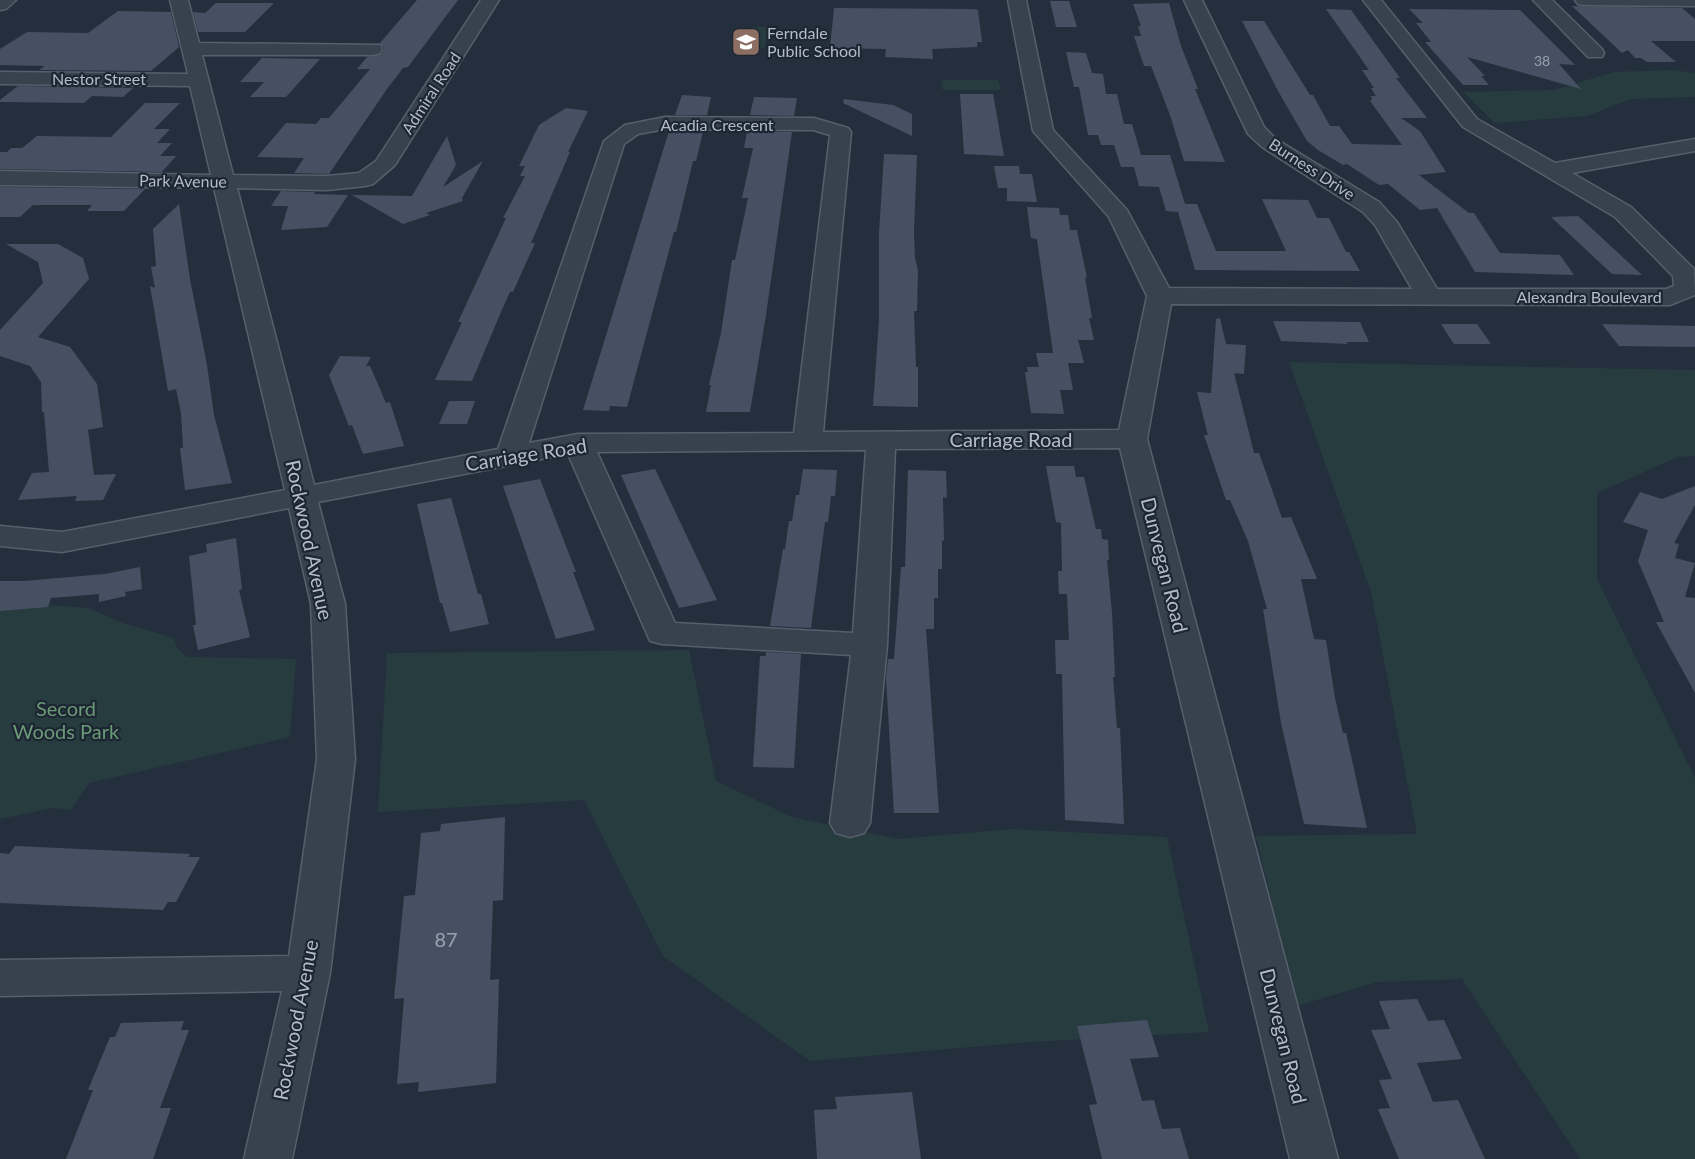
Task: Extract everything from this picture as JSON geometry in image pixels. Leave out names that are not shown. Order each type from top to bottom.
[{"type":"street","points":[[0,4],[7,0]]},
{"type":"street","name":"Rockwood Avenue","points":[[179,0],[327,604],[336,759],[308,973],[268,1159]]},
{"type":"street","name":"Admiral Road","points":[[365,179],[384,165],[490,0]]},
{"type":"street","points":[[1017,0],[1042,131],[1119,215],[1160,296]]},
{"type":"street","name":"Burness Drive","points":[[1193,0],[1255,130],[1269,143],[1371,207],[1385,222],[1429,297]]},
{"type":"street","name":"Alexandra Boulevard","points":[[1160,296],[1670,297],[1687,289],[1685,274],[1623,212],[1470,123],[1372,0]]},
{"type":"street","points":[[1542,0],[1595,53]]},
{"type":"street","points":[[1584,0],[1695,1]]},
{"type":"street","points":[[192,49],[373,49]]},
{"type":"street","name":"Nestor Street","points":[[0,78],[197,80]]},
{"type":"street","name":"Acadia Crescent","points":[[511,454],[614,141],[632,129],[665,123],[814,124],[841,132],[808,441]]},
{"type":"street","points":[[1553,170],[1695,145]]},
{"type":"street","points":[[1671,149],[1695,151]]},
{"type":"street","name":"Park Avenue","points":[[0,178],[327,183],[365,179]]},
{"type":"street","name":"Dunvegan Road","points":[[1160,296],[1132,440],[1314,1159]]},
{"type":"street","name":"Carriage Road","points":[[0,536],[62,542],[302,498],[511,454],[578,443],[1132,440]]},
{"type":"street","points":[[850,823],[870,645],[881,441]]},
{"type":"street","points":[[578,443],[662,633],[870,645]]},
{"type":"street","points":[[0,978],[308,973]]},
{"type":"green space","points":[[750,27],[769,27],[764,48],[744,48],[729,44],[739,38],[747,37]]},
{"type":"green space","points":[[1672,70],[1695,73],[1695,97],[1630,99],[1587,116],[1495,123],[1463,92],[1554,90],[1614,72]]},
{"type":"green space","points":[[941,80],[998,80],[1001,90],[943,90]]},
{"type":"green space","points":[[1289,362],[1695,370],[1695,456],[1678,457],[1597,493],[1597,579],[1695,778],[1695,1159],[1580,1159],[1462,979],[1378,982],[1296,1006],[1256,836],[1417,834],[1371,592]]},
{"type":"green space","name":"Secord Woods Park","points":[[35,604],[89,608],[122,623],[174,638],[177,648],[187,657],[296,659],[290,737],[89,783],[71,810],[53,808],[0,819],[0,608]]},
{"type":"green space","points":[[689,650],[716,781],[792,817],[898,839],[1012,829],[1167,837],[1209,1032],[1031,1042],[810,1061],[663,956],[584,800],[378,812],[387,653]]},
{"type":"building","points":[[417,0],[458,0],[408,67],[403,68],[387,89],[329,174],[294,173],[304,158],[257,157],[286,123],[316,124],[321,118],[329,118],[370,69],[357,69],[367,57],[382,54],[384,48],[380,43]]},
{"type":"building","points":[[1050,1],[1069,1],[1077,27],[1056,27]]},
{"type":"building","points":[[216,3],[274,3],[245,32],[198,32],[193,12],[205,13]]},
{"type":"building","points":[[1169,3],[1181,46],[1198,89],[1195,89],[1225,162],[1184,161],[1170,115],[1151,66],[1144,66],[1134,36],[1141,36],[1138,26],[1141,26],[1133,4]]},
{"type":"building","points":[[1572,6],[1682,8],[1695,19],[1695,41],[1651,41],[1676,62],[1647,62],[1641,58],[1635,58],[1628,50],[1622,53]]},
{"type":"building","points":[[834,8],[974,9],[978,10],[982,42],[977,42],[977,47],[932,49],[933,59],[885,57],[886,49],[830,48]]},
{"type":"building","points":[[1326,9],[1351,10],[1400,78],[1396,78],[1427,118],[1401,118],[1420,131],[1446,172],[1419,175],[1469,213],[1474,213],[1500,253],[1560,255],[1574,275],[1475,272],[1437,208],[1420,210],[1388,184],[1379,185],[1347,164],[1343,165],[1318,150],[1307,141],[1242,21],[1264,21],[1310,95],[1313,95],[1330,126],[1339,126],[1352,144],[1402,145],[1370,101],[1371,96],[1376,96],[1371,88],[1374,88],[1362,70],[1369,70]]},
{"type":"building","points":[[1409,9],[1520,10],[1575,65],[1559,64],[1581,89],[1467,57],[1485,76],[1481,76],[1489,85],[1463,85],[1425,42],[1431,42],[1416,23],[1423,23]]},
{"type":"building","points":[[118,11],[171,12],[179,47],[151,71],[39,70],[45,66],[0,65],[0,49],[27,32],[88,33]]},
{"type":"building","points":[[1066,52],[1086,53],[1092,73],[1103,74],[1106,94],[1117,94],[1124,124],[1132,124],[1141,155],[1170,155],[1185,204],[1197,204],[1216,251],[1286,251],[1262,199],[1308,200],[1317,218],[1329,218],[1346,252],[1349,252],[1360,271],[1195,270],[1178,212],[1166,211],[1159,187],[1139,186],[1134,167],[1121,167],[1114,145],[1101,145],[1098,135],[1088,135],[1079,87],[1074,87]]},
{"type":"building","points":[[262,58],[320,59],[286,97],[250,97],[264,82],[240,82]]},
{"type":"building","points":[[18,86],[133,88],[123,97],[92,96],[84,103],[0,102]]},
{"type":"building","points":[[960,94],[993,94],[1004,156],[964,154]]},
{"type":"building","points":[[682,95],[711,97],[707,115],[675,115]]},
{"type":"building","points":[[754,97],[797,98],[794,116],[750,115]]},
{"type":"building","points":[[844,99],[893,105],[912,114],[912,136],[843,103]]},
{"type":"building","points":[[145,103],[180,103],[154,129],[170,129],[157,143],[172,143],[160,156],[176,156],[162,172],[0,169],[0,152],[7,152],[11,148],[22,148],[37,136],[111,137]]},
{"type":"building","points":[[566,108],[588,111],[568,152],[570,152],[531,243],[535,243],[513,292],[510,292],[472,381],[435,380],[462,322],[458,322],[506,218],[503,218],[525,176],[520,176],[525,166],[519,166],[539,125]]},
{"type":"building","points":[[669,131],[703,132],[696,161],[693,161],[676,232],[674,232],[627,407],[610,406],[609,411],[583,410]]},
{"type":"building","points":[[747,132],[792,132],[766,315],[750,412],[706,412],[732,260],[735,260],[748,198],[742,198],[753,148],[744,148]]},
{"type":"building","points":[[447,136],[456,165],[443,187],[483,161],[462,198],[463,201],[426,213],[430,215],[403,224],[352,195],[412,196]]},
{"type":"building","points":[[884,154],[917,155],[914,232],[918,270],[917,311],[914,311],[918,407],[873,406],[879,320],[879,233]]},
{"type":"building","points":[[994,166],[1019,166],[1020,174],[1032,174],[1037,202],[1007,201],[1007,188],[998,188]]},
{"type":"building","points":[[0,187],[145,189],[124,211],[87,211],[92,205],[33,205],[20,217],[0,217]]},
{"type":"building","points":[[281,191],[348,195],[327,227],[281,230],[288,206],[271,206]]},
{"type":"building","points":[[179,204],[214,415],[232,483],[185,490],[180,448],[183,448],[181,413],[176,389],[168,391],[150,286],[155,288],[151,267],[156,266],[153,229]]},
{"type":"building","points":[[1027,207],[1059,208],[1060,215],[1068,215],[1070,230],[1077,230],[1087,278],[1085,277],[1092,318],[1089,318],[1094,340],[1078,340],[1084,363],[1068,363],[1073,390],[1060,390],[1064,414],[1031,413],[1025,372],[1028,372],[1027,367],[1039,367],[1036,353],[1053,353],[1037,239],[1031,238]]},
{"type":"building","points":[[1578,216],[1642,275],[1612,274],[1551,217]]},
{"type":"building","points":[[6,244],[58,244],[83,258],[89,279],[38,337],[70,347],[97,384],[103,427],[88,430],[94,475],[116,474],[103,500],[75,501],[77,496],[18,500],[32,473],[49,472],[41,382],[30,366],[0,356],[0,330],[43,283],[38,262]]},
{"type":"building","points":[[1220,318],[1226,344],[1246,345],[1244,374],[1234,373],[1254,453],[1259,453],[1282,518],[1291,517],[1317,579],[1301,579],[1314,639],[1326,640],[1335,698],[1343,733],[1346,733],[1367,828],[1304,824],[1281,723],[1263,609],[1267,609],[1248,541],[1230,500],[1226,500],[1204,435],[1208,435],[1197,392],[1211,393],[1216,319]]},
{"type":"building","points":[[1273,321],[1360,322],[1369,342],[1346,342],[1348,344],[1281,341]]},
{"type":"building","points":[[1441,324],[1477,324],[1491,344],[1454,344]]},
{"type":"building","points":[[1602,324],[1695,326],[1695,347],[1619,346]]},
{"type":"building","points":[[340,356],[371,357],[366,366],[370,366],[386,403],[390,402],[404,446],[363,454],[329,375]]},
{"type":"building","points":[[449,401],[475,401],[467,424],[439,424]]},
{"type":"building","points":[[1046,466],[1074,466],[1076,477],[1084,477],[1096,529],[1101,529],[1102,539],[1108,540],[1109,560],[1107,560],[1115,677],[1113,677],[1117,728],[1120,728],[1124,824],[1065,820],[1062,674],[1056,674],[1055,640],[1069,640],[1067,594],[1059,594],[1058,571],[1062,571],[1061,523],[1056,522]]},
{"type":"building","points":[[655,469],[717,600],[679,608],[621,475]]},
{"type":"building","points":[[803,469],[837,470],[835,496],[831,496],[828,522],[825,522],[811,628],[770,626],[783,549],[785,549],[789,521],[792,521],[796,495],[799,495]]},
{"type":"building","points":[[908,470],[946,471],[947,498],[943,497],[942,569],[938,569],[938,598],[934,598],[934,629],[926,629],[939,813],[894,813],[886,678],[888,659],[894,659],[901,567],[905,567]]},
{"type":"building","points":[[540,479],[576,572],[573,572],[595,630],[556,639],[503,486]]},
{"type":"building","points":[[1695,486],[1695,505],[1674,543],[1679,544],[1675,558],[1695,563],[1685,597],[1695,598],[1695,693],[1656,622],[1664,622],[1638,561],[1648,530],[1623,522],[1640,492],[1662,499]]},
{"type":"building","points":[[451,498],[478,594],[481,594],[489,624],[450,632],[442,603],[440,603],[417,504]]},
{"type":"building","points":[[236,538],[242,589],[239,590],[250,637],[198,650],[193,625],[196,625],[189,556],[207,552],[206,544]]},
{"type":"building","points":[[140,567],[142,589],[125,592],[126,596],[99,602],[99,594],[51,598],[48,607],[0,611],[0,581],[105,574]]},
{"type":"building","points":[[766,652],[801,654],[794,768],[753,767],[760,656],[766,656]]},
{"type":"building","points":[[505,817],[503,900],[493,901],[490,980],[499,979],[496,1083],[418,1092],[419,1082],[397,1084],[404,998],[394,999],[404,896],[415,895],[421,833],[440,831],[441,824]]},
{"type":"building","points":[[15,846],[190,854],[188,857],[200,857],[176,902],[168,902],[163,910],[0,903],[0,853],[9,854]]},
{"type":"building","points":[[1417,999],[1428,1021],[1444,1020],[1462,1059],[1417,1063],[1433,1102],[1458,1100],[1485,1159],[1399,1159],[1378,1109],[1390,1108],[1379,1080],[1392,1079],[1371,1030],[1390,1029],[1379,1001]]},
{"type":"building","points":[[1147,1020],[1159,1057],[1130,1059],[1142,1101],[1154,1100],[1162,1129],[1180,1128],[1189,1159],[1102,1159],[1089,1105],[1097,1104],[1077,1026]]},
{"type":"building","points":[[184,1021],[181,1030],[189,1030],[160,1108],[171,1108],[153,1159],[66,1159],[93,1090],[88,1090],[110,1037],[115,1037],[121,1023]]},
{"type":"building","points":[[912,1092],[921,1159],[817,1159],[814,1110],[837,1109],[835,1097]]},
{"type":"place","name":"Ferndale Public School","points":[[746,42]]}]
